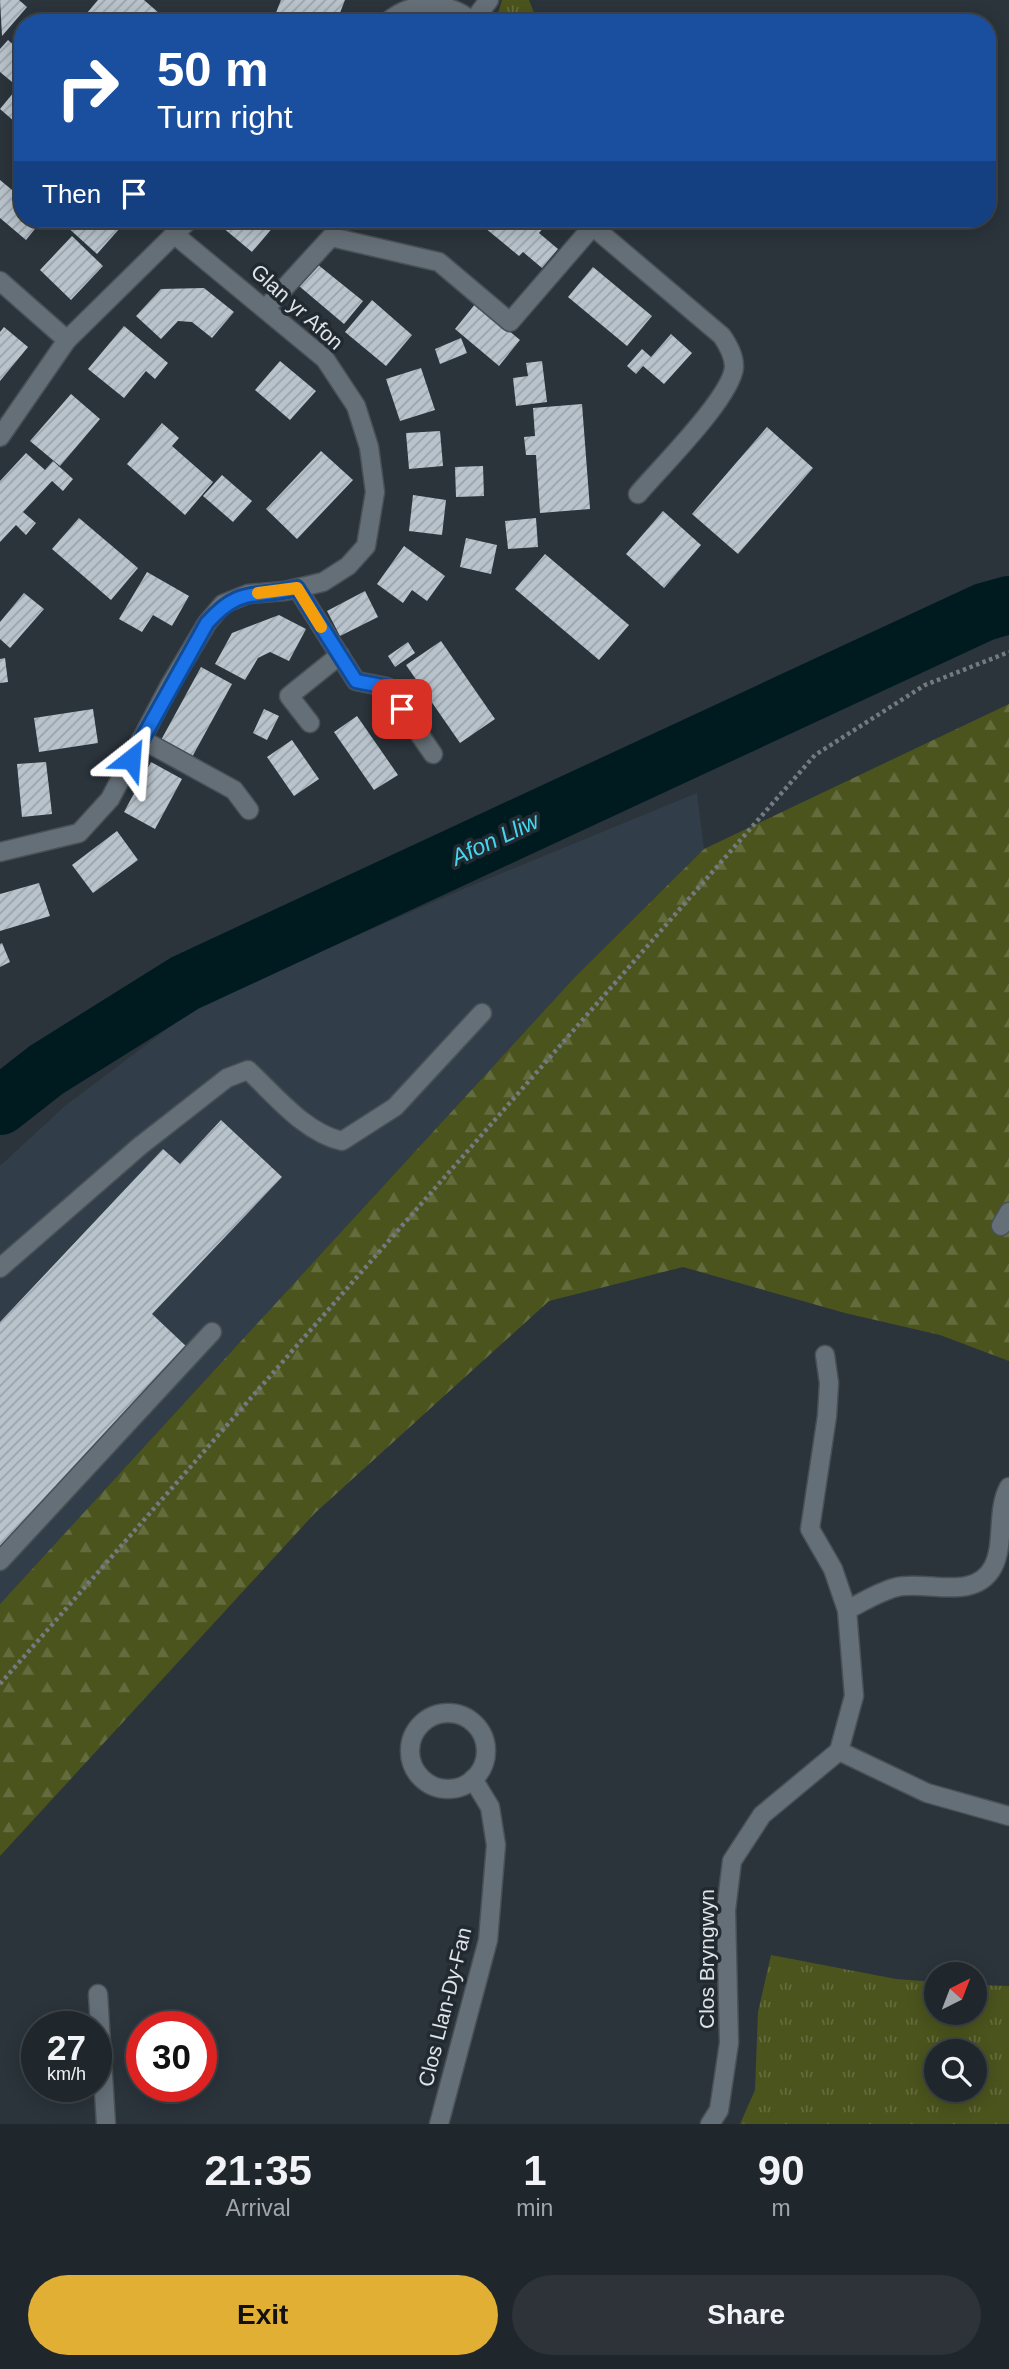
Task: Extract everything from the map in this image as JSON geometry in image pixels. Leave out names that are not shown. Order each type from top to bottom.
[{"type":"street","points":[[395,14],[414,2],[446,3],[465,14]]},
{"type":"street","points":[[0,437],[67,340],[182,228]]},
{"type":"street","points":[[266,308],[331,237],[439,262],[510,323],[584,228]]},
{"type":"street","points":[[594,228],[722,336],[730,350],[734,367],[718,402],[638,494]]},
{"type":"street","name":"Glan yr Afon","points":[[0,852],[79,833],[110,799],[207,623],[223,604],[248,594],[323,582],[348,566],[366,546],[376,492],[369,447],[356,405],[325,359],[175,235]]},
{"type":"street","points":[[0,281],[67,340]]},
{"type":"street","points":[[297,588],[356,681],[387,687],[433,754]]},
{"type":"street","points":[[310,723],[289,696],[340,655]]},
{"type":"street","points":[[141,739],[234,790],[249,810]]},
{"type":"street","points":[[0,1268],[139,1146],[227,1078],[248,1070],[306,1123],[329,1138],[342,1141],[395,1107],[482,1013]]},
{"type":"street","points":[[0,1561],[212,1332]]},
{"type":"street","points":[[825,1355],[829,1383],[827,1416],[810,1529],[833,1569],[847,1609],[854,1696],[839,1751],[928,1793],[1009,1816]]},
{"type":"street","points":[[847,1609],[894,1588],[911,1585],[966,1588],[979,1581],[993,1567],[1009,1487]]},
{"type":"street","points":[[458,1715],[479,1729],[486,1752],[484,1764],[473,1779],[457,1788],[445,1789],[423,1780],[415,1770],[411,1745],[423,1723],[433,1716],[458,1715]]},
{"type":"street","name":"Clos Bryngwyn","points":[[710,2124],[719,2110],[729,2043],[726,1910],[732,1861],[762,1815],[839,1751]]},
{"type":"street","name":"Clos Llan-Dy-Fan","points":[[439,2124],[488,1940],[496,1845],[490,1807],[473,1779]]},
{"type":"street","points":[[98,1994],[98,2011]]},
{"type":"street","points":[[104,2102],[106,2124]]},
{"type":"path","points":[[0,1684],[815,755],[925,685],[1009,652]]},
{"type":"shaded area","points":[[697,793],[704,849],[575,977],[0,1604],[0,1166],[65,1106],[199,1005],[461,890]]},
{"type":"green space","points":[[502,0],[529,0],[534,14],[498,14]]},
{"type":"green space","points":[[1009,704],[1009,1361],[940,1335],[845,1313],[683,1267],[549,1301],[315,1513],[0,1856],[0,1604],[575,977],[704,849]]},
{"type":"green space","points":[[771,1955],[896,1979],[924,1981],[924,2025],[987,2025],[987,1985],[1009,1986],[1009,2124],[740,2124],[755,2090],[758,2012]]},
{"type":"building","points":[[0,0],[19,0],[27,7],[21,14],[14,14],[14,22],[2,36]]},
{"type":"building","points":[[98,0],[144,0],[160,14],[88,14]]},
{"type":"building","points":[[281,0],[345,0],[340,14],[276,14]]},
{"type":"building","points":[[8,40],[14,45],[12,82],[0,72],[0,49]]},
{"type":"building","points":[[14,92],[14,121],[0,109]]},
{"type":"building","points":[[0,180],[14,192],[14,228],[36,228],[26,240],[0,218]]},
{"type":"building","points":[[68,228],[120,228],[97,254]]},
{"type":"building","points":[[223,228],[272,228],[252,252]]},
{"type":"building","points":[[485,228],[543,228],[539,233],[558,249],[542,268],[523,252],[519,256]]},
{"type":"building","points":[[72,236],[103,266],[71,300],[40,270]]},
{"type":"building","points":[[317,264],[363,301],[344,324],[299,286]]},
{"type":"building","points":[[593,267],[652,316],[627,346],[568,297]]},
{"type":"building","points":[[204,288],[234,312],[212,338],[192,322],[178,321],[161,339],[136,316],[161,289]]},
{"type":"building","points":[[372,300],[412,335],[386,366],[345,332]]},
{"type":"building","points":[[476,303],[520,340],[499,366],[455,329]]},
{"type":"building","points":[[124,326],[168,363],[155,379],[146,371],[124,398],[88,369]]},
{"type":"building","points":[[4,327],[28,347],[0,381],[0,332]]},
{"type":"building","points":[[671,334],[692,353],[664,384],[643,366],[636,374],[627,366],[642,349],[651,357]]},
{"type":"building","points":[[461,338],[467,353],[440,364],[435,349]]},
{"type":"building","points":[[280,361],[316,391],[290,420],[255,390]]},
{"type":"building","points":[[542,361],[547,402],[516,406],[513,378],[528,376],[526,363]]},
{"type":"building","points":[[421,368],[435,410],[400,421],[386,379]]},
{"type":"building","points":[[71,394],[100,419],[60,466],[30,441]]},
{"type":"building","points":[[582,404],[590,509],[540,513],[536,455],[526,455],[524,437],[535,436],[533,408]]},
{"type":"building","points":[[162,423],[179,438],[172,446],[213,482],[185,515],[127,464]]},
{"type":"building","points":[[767,427],[813,468],[738,554],[692,514]]},
{"type":"building","points":[[440,431],[443,466],[409,469],[406,433]]},
{"type":"building","points":[[321,451],[353,480],[297,539],[266,509]]},
{"type":"building","points":[[26,453],[45,470],[53,461],[73,479],[63,491],[52,481],[23,512],[36,523],[26,535],[16,525],[0,542],[0,481]]},
{"type":"building","points":[[483,466],[484,496],[456,497],[455,467]]},
{"type":"building","points":[[222,475],[252,501],[233,522],[203,496]]},
{"type":"building","points":[[413,495],[446,500],[442,535],[409,531]]},
{"type":"building","points":[[663,511],[701,545],[664,588],[626,554]]},
{"type":"building","points":[[79,518],[138,568],[111,600],[52,549]]},
{"type":"building","points":[[536,518],[538,547],[508,549],[505,521]]},
{"type":"building","points":[[466,538],[497,545],[491,574],[460,567]]},
{"type":"building","points":[[404,546],[445,576],[427,601],[412,590],[403,603],[377,584]]},
{"type":"building","points":[[545,554],[629,625],[599,660],[515,589]]},
{"type":"building","points":[[147,572],[189,596],[172,626],[153,615],[142,632],[119,619]]},
{"type":"building","points":[[365,591],[378,617],[340,636],[327,611]]},
{"type":"building","points":[[24,593],[44,609],[10,648],[0,639],[0,622]]},
{"type":"building","points":[[279,615],[306,629],[289,661],[270,652],[258,658],[245,680],[215,664],[232,633]]},
{"type":"building","points":[[441,641],[495,719],[460,743],[406,665]]},
{"type":"building","points":[[408,642],[415,653],[395,667],[388,656]]},
{"type":"building","points":[[5,658],[8,682],[0,683],[0,659]]},
{"type":"building","points":[[201,667],[232,684],[191,759],[160,742]]},
{"type":"building","points":[[93,709],[98,743],[39,752],[34,718]]},
{"type":"building","points":[[264,709],[279,716],[267,740],[253,733]]},
{"type":"building","points":[[357,716],[398,775],[374,790],[334,732]]},
{"type":"building","points":[[292,740],[319,779],[294,796],[267,757]]},
{"type":"building","points":[[46,762],[52,814],[22,817],[17,764]]},
{"type":"building","points":[[151,762],[182,779],[155,829],[124,812]]},
{"type":"building","points":[[117,831],[138,860],[93,893],[72,865]]},
{"type":"building","points":[[39,883],[50,916],[0,931],[0,894]]},
{"type":"building","points":[[2,943],[10,962],[0,967],[0,944]]},
{"type":"building","points":[[221,1120],[282,1177],[152,1314],[188,1348],[0,1547],[0,1322],[163,1149],[180,1164]]},
{"type":"waterway","name":"Afon Lliw","points":[[0,1106],[46,1070],[185,983],[984,612],[1009,605]]},
{"type":"slow traffic","points":[[258,593],[297,588],[321,627]]},
{"type":"route","points":[[131,759],[207,623],[223,604],[248,594],[297,588],[356,681],[387,687],[402,709]]}]
